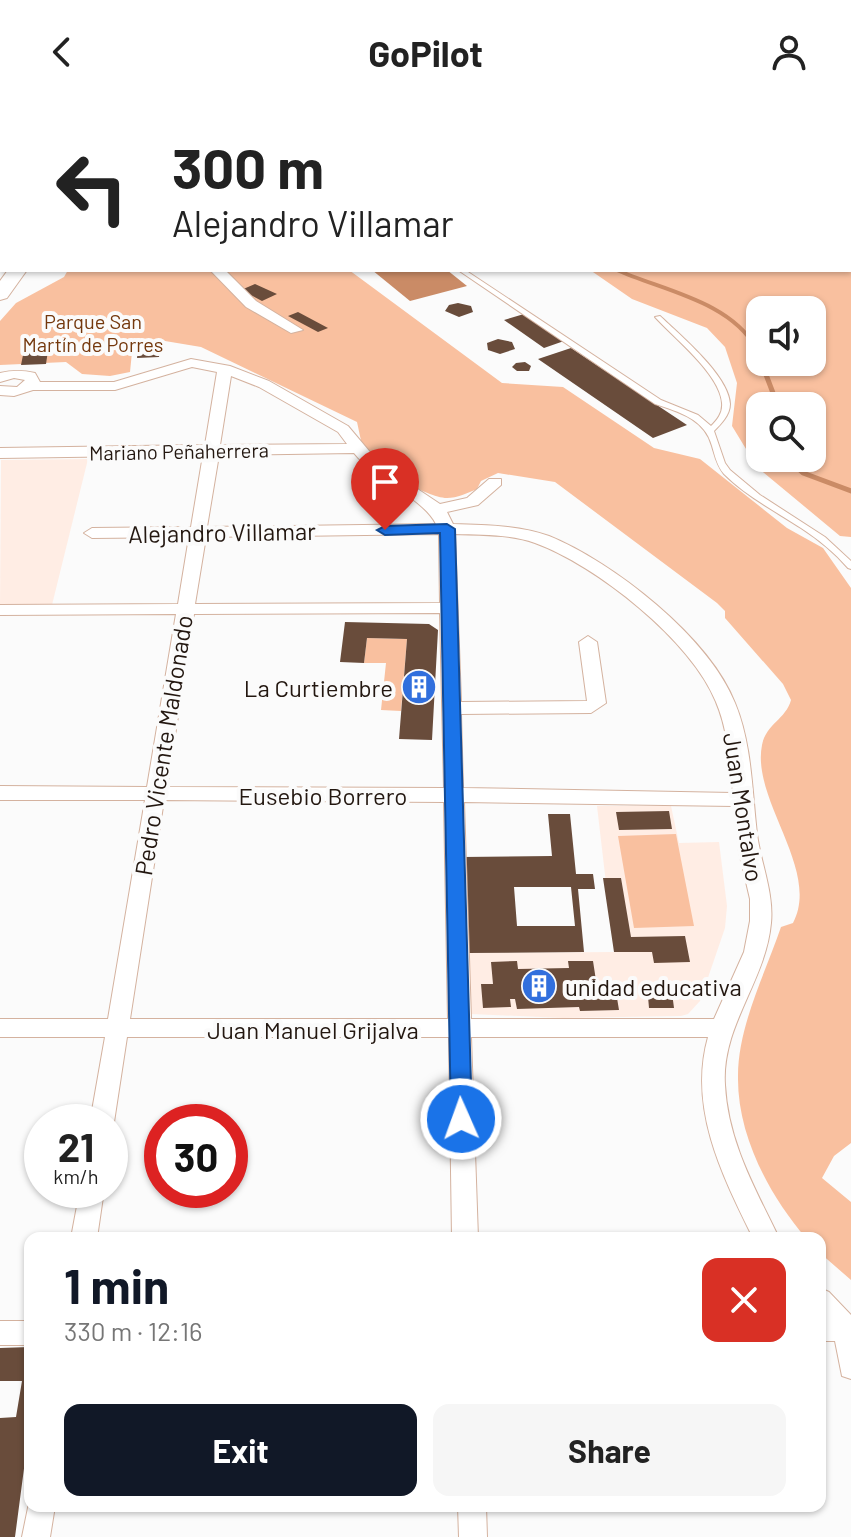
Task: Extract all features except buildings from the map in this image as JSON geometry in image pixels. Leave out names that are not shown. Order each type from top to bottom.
[{"type":"street","points":[[0,294],[16,272]]},
{"type":"street","points":[[219,272],[251,304],[296,330]]},
{"type":"street","points":[[3,391],[28,380],[102,387],[126,385],[191,363],[225,369],[264,384],[343,429],[374,467],[437,509],[447,529],[465,1232]]},
{"type":"street","name":"Pedro Vicente Maldonado","points":[[105,1104],[225,369]]},
{"type":"street","name":"Mariano Peñaherrera","points":[[0,453],[357,448]]},
{"type":"street","points":[[437,509],[472,502],[495,482]]},
{"type":"street","name":"Alejandro Villamar","points":[[92,533],[447,529]]},
{"type":"street","name":"Juan Montalvo","points":[[447,529],[496,531],[541,539],[616,581],[693,651],[726,700],[741,770],[741,800],[761,905],[757,951],[722,1028],[713,1107],[719,1135],[763,1232]]},
{"type":"street","points":[[0,610],[447,608]]},
{"type":"street","points":[[450,708],[591,707],[597,703],[588,642]]},
{"type":"street","name":"Eusebio Borrero","points":[[0,793],[741,800]]},
{"type":"street","name":"Juan Manuel Grijalva","points":[[0,1028],[722,1028]]},
{"type":"street","points":[[85,1232],[89,1208]]},
{"type":"street","points":[[833,1329],[851,1367]]},
{"type":"street","points":[[0,1333],[24,1333]]},
{"type":"street","points":[[36,1537],[40,1512]]},
{"type":"street","points":[[472,1512],[473,1537]]},
{"type":"lane","points":[[464,272],[658,402],[680,410],[711,430],[721,466],[729,474],[745,488],[826,541],[851,566]]},
{"type":"lane","points":[[658,317],[699,359],[718,385],[726,404],[722,419],[711,430]]},
{"type":"shaded area","points":[[374,272],[450,272],[467,286],[410,301]]},
{"type":"shaded area","points":[[88,459],[51,609],[0,609],[1,460]]},
{"type":"shaded area","points":[[597,806],[671,806],[679,843],[719,842],[727,906],[725,928],[700,1001],[688,1014],[681,1016],[563,1018],[471,1014],[467,953],[614,952]]},
{"type":"green space","name":"Parque San Martín de Porres","points":[[67,272],[352,272],[502,383],[563,387],[654,448],[700,459],[787,528],[823,548],[851,588],[851,1143],[834,1156],[822,1178],[851,1202],[851,1280],[826,1258],[826,1232],[801,1232],[780,1203],[749,1142],[739,1098],[739,1057],[747,1019],[781,927],[793,923],[799,902],[793,858],[766,789],[761,766],[764,738],[791,700],[783,684],[725,618],[725,611],[717,603],[555,482],[498,473],[481,481],[477,489],[459,496],[447,498],[426,493],[388,471],[369,454],[362,443],[357,422],[201,347],[165,341],[133,342],[130,372],[110,376],[82,374],[66,362],[0,365],[0,321],[16,303],[64,277]]},
{"type":"green space","points":[[593,272],[851,272],[851,537],[840,536],[763,472],[826,472],[826,392],[746,392],[746,449],[732,426],[737,383],[725,347],[707,328],[632,299]]},
{"type":"green space","points":[[367,638],[407,639],[401,711],[381,710],[386,663],[364,663]]},
{"type":"green space","points":[[676,834],[694,926],[634,928],[618,836]]},
{"type":"waterway","points":[[622,272],[712,308],[730,319],[746,335]]},
{"type":"waterway","points":[[766,376],[773,392]]},
{"type":"waterway","points":[[802,472],[851,491]]},
{"type":"place","name":"La Curtiembre","points":[[419,687]]},
{"type":"place","name":"unidad educativa","points":[[539,986]]},
{"type":"route","points":[[385,530],[447,529],[461,1119]]}]
